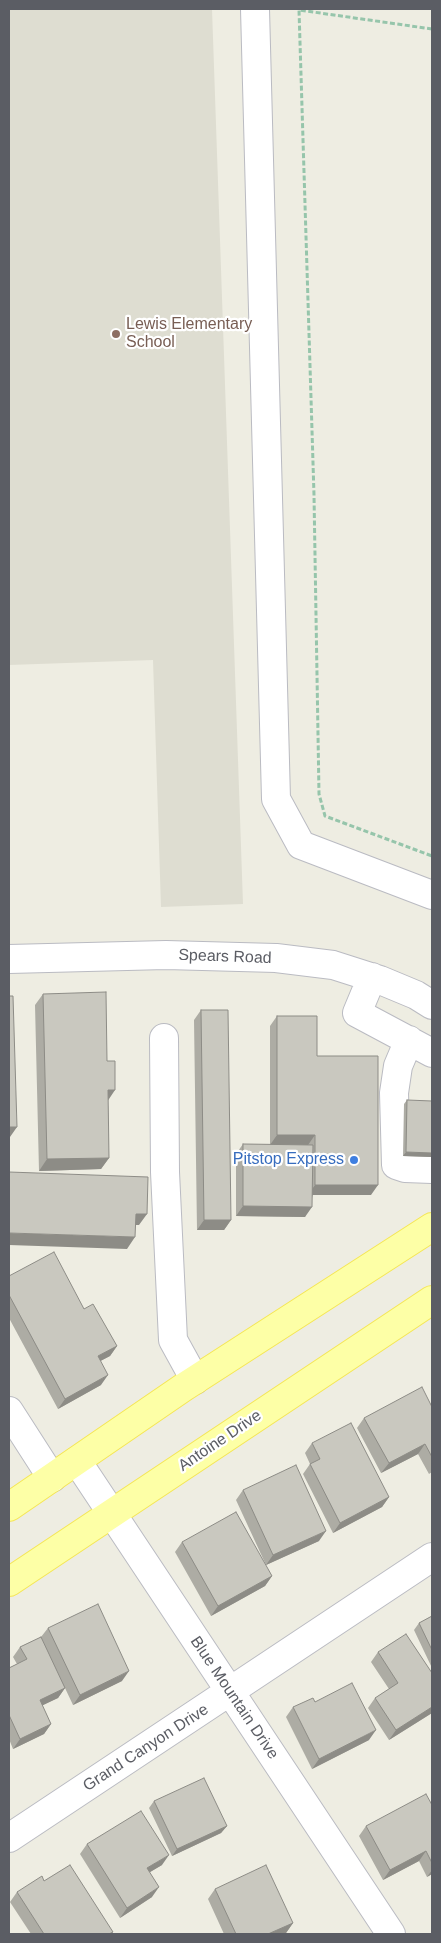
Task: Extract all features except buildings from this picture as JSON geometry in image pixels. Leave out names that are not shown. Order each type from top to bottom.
[{"type":"main road","points":[[9,1507],[195,1380],[432,1227]]},
{"type":"main road","name":"Antoine Drive","points":[[9,1582],[432,1300]]},
{"type":"street","points":[[255,9],[276,799],[301,845],[432,895]]},
{"type":"street","name":"Spears Road","points":[[9,959],[166,955],[276,958],[333,965],[372,977],[416,995],[432,1005]]},
{"type":"street","points":[[372,977],[357,1013],[432,1053]]},
{"type":"street","points":[[164,1038],[165,1172],[174,1340],[195,1380]]},
{"type":"street","points":[[409,1040],[398,1066],[394,1093],[396,1165],[405,1168],[432,1169]]},
{"type":"street","points":[[9,1411],[52,1478]]},
{"type":"street","name":"Blue Mountain Drive","points":[[77,1462],[113,1513],[130,1543],[391,1934]]},
{"type":"street","name":"Grand Canyon Drive","points":[[9,1838],[432,1558]]},
{"type":"path","points":[[432,29],[299,9],[314,495],[319,794],[325,816],[432,856]]},
{"type":"shaded area","name":"Lewis Elementary School","points":[[9,9],[212,9],[243,904],[161,907],[153,660],[9,665]]},
{"type":"place","name":"Lewis Elementary School","points":[[116,334]]},
{"type":"place","name":"Pitstop Express","points":[[354,1160]]}]
